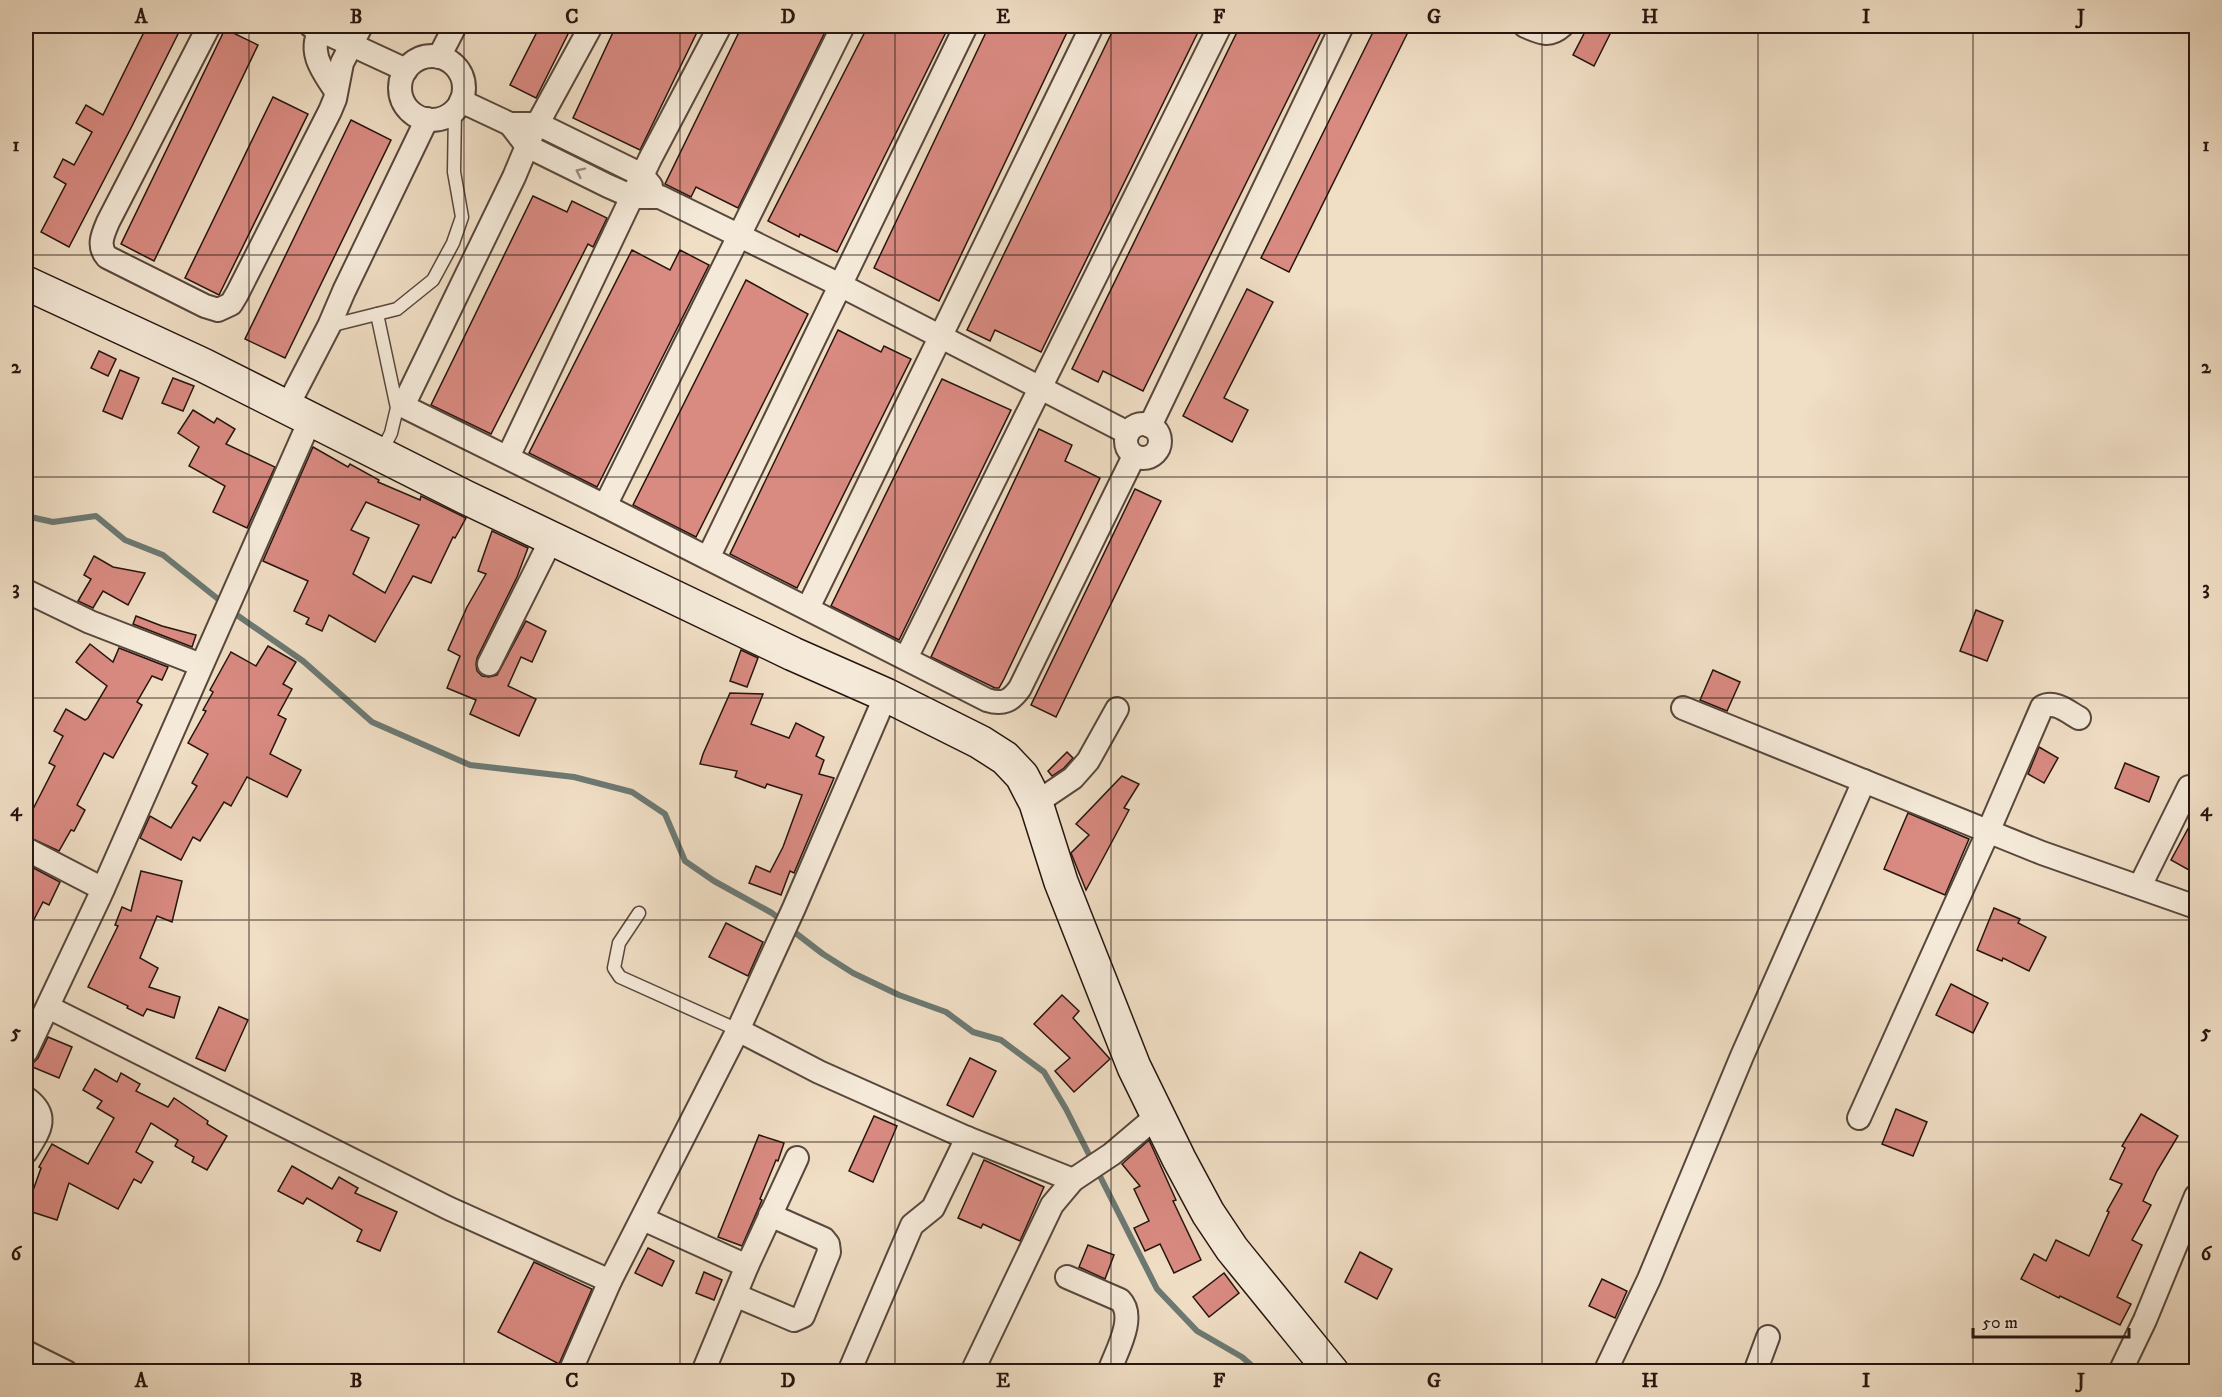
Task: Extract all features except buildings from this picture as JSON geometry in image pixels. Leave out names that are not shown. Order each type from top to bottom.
[{"type":"main road","points":[[26,283],[203,365],[299,413],[386,444],[465,497],[793,654],[886,694],[980,742],[1005,758],[1022,776],[1036,802],[1061,882],[1134,1067],[1208,1213],[1232,1249],[1332,1371]]},
{"type":"street","points":[[209,26],[108,222],[101,244],[108,257],[214,309],[226,308],[231,304],[242,284],[330,111],[342,63],[356,35]]},
{"type":"street","points":[[439,57],[455,26]]},
{"type":"street","points":[[591,26],[527,146],[403,406],[987,700],[1002,703],[1014,695],[1025,677],[1134,456]]},
{"type":"street","points":[[508,457],[642,175],[720,26]]},
{"type":"street","points":[[605,506],[843,26]]},
{"type":"street","points":[[708,558],[966,26]]},
{"type":"street","points":[[808,608],[1092,26]]},
{"type":"street","points":[[906,658],[1220,26]]},
{"type":"street","points":[[1150,426],[1342,26]]},
{"type":"street","points":[[1525,26],[1550,34],[1562,26]]},
{"type":"street","points":[[336,91],[317,61],[315,46],[318,27],[356,35],[406,70]]},
{"type":"street","points":[[439,57],[447,60],[461,74],[464,83],[458,106],[437,120],[417,116],[403,100],[401,90],[406,70],[420,59],[439,57]]},
{"type":"street","points":[[458,106],[510,124],[538,124],[642,175],[660,197],[840,285],[1128,433]]},
{"type":"street","points":[[26,1052],[103,889],[201,665],[344,291],[427,119]]},
{"type":"street","points":[[510,124],[527,146],[633,197],[660,197]]},
{"type":"street","points":[[1137,425],[1150,426],[1159,435],[1158,449],[1148,457],[1134,456],[1127,448],[1128,433],[1137,425]]},
{"type":"street","points":[[489,664],[552,538]]},
{"type":"street","points":[[26,591],[90,622],[201,665]]},
{"type":"street","points":[[570,1371],[610,1281],[738,1030],[794,908],[886,694]]},
{"type":"street","points":[[1859,1118],[2042,707],[2048,704],[2057,706],[2079,718]]},
{"type":"street","points":[[1683,708],[2042,854],[2196,907]]},
{"type":"street","points":[[1036,802],[1073,778],[1088,761],[1117,709]]},
{"type":"street","points":[[1605,1371],[1648,1279],[1742,1056],[1864,781]]},
{"type":"street","points":[[2140,886],[2189,786]]},
{"type":"street","points":[[26,849],[103,889]]},
{"type":"street","points":[[48,1007],[448,1208],[610,1281]]},
{"type":"street","points":[[738,1030],[819,1072],[968,1138],[1082,1175]]},
{"type":"street","points":[[26,1098],[38,1108],[41,1116],[41,1126],[26,1152]]},
{"type":"street","points":[[972,1371],[1052,1206],[1082,1175],[1112,1154],[1158,1115]]},
{"type":"street","points":[[849,1371],[912,1225],[933,1208],[968,1138]]},
{"type":"street","points":[[703,1371],[747,1266],[797,1158]]},
{"type":"street","points":[[2120,1371],[2145,1320],[2196,1196]]},
{"type":"street","points":[[735,1295],[794,1320],[803,1316],[829,1252],[828,1244],[825,1239],[770,1215]]},
{"type":"street","points":[[643,1219],[747,1266]]},
{"type":"street","points":[[1067,1277],[1120,1300],[1125,1305],[1128,1319],[1109,1371]]},
{"type":"street","points":[[1755,1371],[1768,1337]]},
{"type":"street","points":[[26,1352],[66,1371]]},
{"type":"lane","points":[[329,326],[397,309],[433,280],[453,243],[462,217],[454,172],[458,106]]},
{"type":"lane","points":[[377,314],[397,408],[386,444]]},
{"type":"lane","points":[[639,913],[619,943],[614,968],[620,977],[738,1030]]},
{"type":"waterway","points":[[26,516],[53,522],[96,516],[125,540],[163,555],[218,599]]},
{"type":"waterway","points":[[234,613],[303,661],[372,722],[470,765],[574,777],[632,792],[665,814],[685,861],[782,921]]},
{"type":"waterway","points":[[789,928],[853,973],[899,995],[946,1012],[973,1032],[1001,1040],[1044,1072],[1066,1109],[1157,1289],[1197,1331],[1242,1357],[1259,1372]]}]
